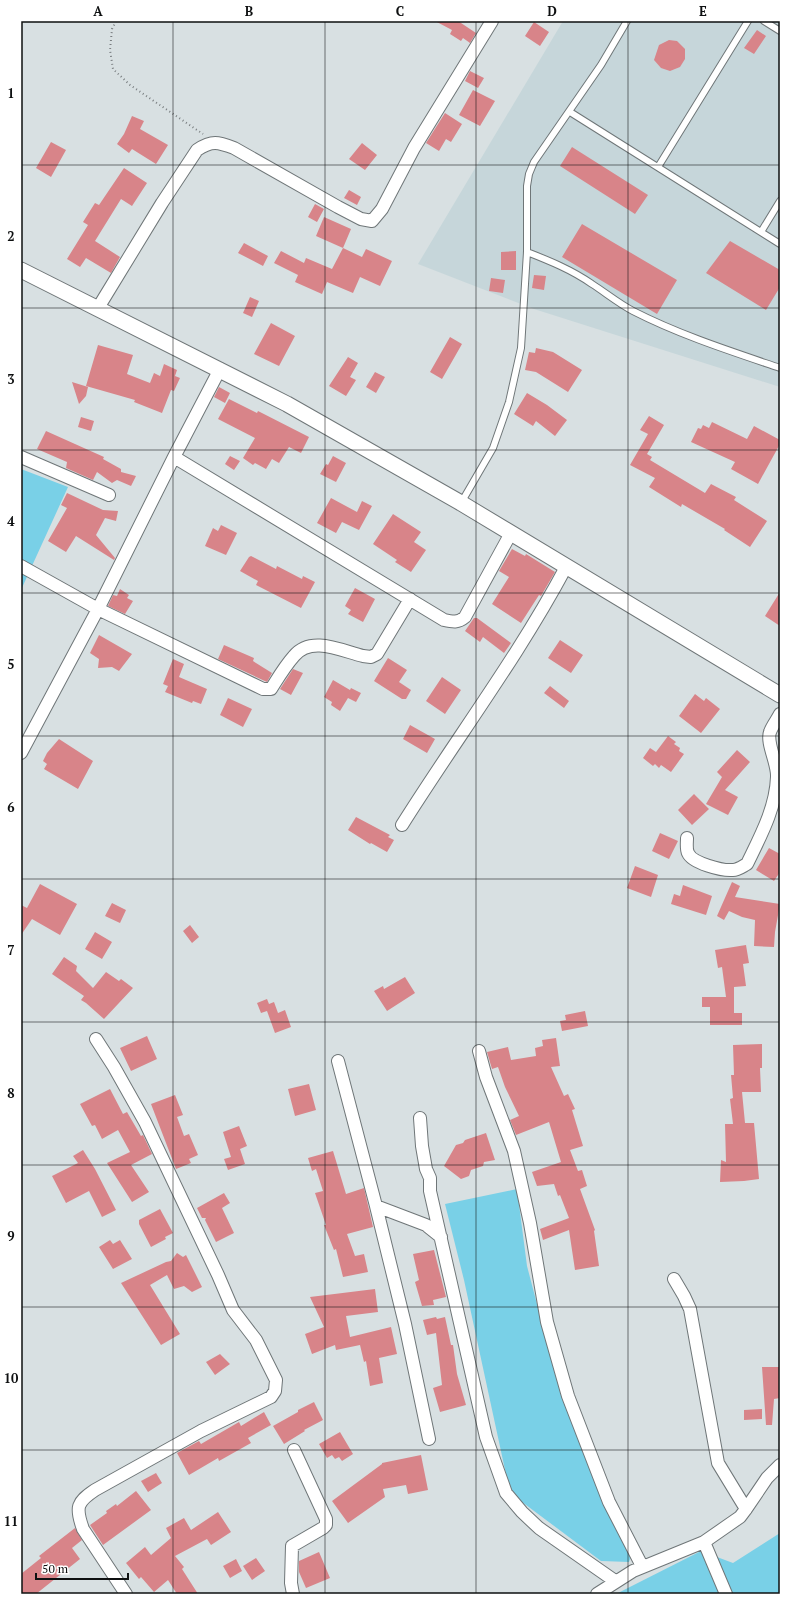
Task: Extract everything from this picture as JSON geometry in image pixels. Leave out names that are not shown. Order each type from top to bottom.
[{"type":"street","points":[[98,308],[162,203],[197,150],[206,144],[215,142],[234,148],[338,207],[362,219],[372,221],[382,209],[414,148],[492,21]]},
{"type":"street","points":[[21,270],[287,404],[461,503],[780,695]]},
{"type":"street","points":[[21,754],[98,609],[220,369]]},
{"type":"street","points":[[21,457],[109,495]]},
{"type":"street","points":[[174,457],[444,620],[452,622],[460,621],[465,617],[511,533]]},
{"type":"street","points":[[21,566],[98,609],[267,690],[271,689],[294,655],[304,648],[317,645],[363,656],[371,657],[377,654],[410,599]]},
{"type":"street","points":[[402,825],[512,658],[544,607],[566,566]]},
{"type":"street","points":[[687,838],[687,852],[696,862],[718,869],[733,870],[747,864],[770,812],[776,791],[777,765],[770,743],[769,734],[780,714]]},
{"type":"street","points":[[96,1039],[114,1066],[144,1122],[218,1275],[232,1310],[256,1340],[276,1380],[275,1391],[271,1397],[200,1431],[95,1490],[82,1499],[78,1507],[79,1519],[83,1529],[126,1594]]},
{"type":"street","points":[[479,1051],[486,1076],[514,1151],[530,1223],[547,1322],[568,1396],[609,1502],[642,1566]]},
{"type":"street","points":[[338,1061],[376,1206],[406,1331],[429,1439]]},
{"type":"street","points":[[420,1118],[422,1146],[426,1169],[430,1178],[430,1191],[486,1437],[506,1493],[522,1512],[539,1528],[615,1581]]},
{"type":"street","points":[[376,1206],[426,1225],[441,1237]]},
{"type":"street","points":[[674,1280],[690,1309],[718,1463],[746,1509]]},
{"type":"street","points":[[293,1594],[291,1583],[292,1546],[326,1525],[326,1519],[294,1450]]},
{"type":"street","points":[[597,1594],[615,1581],[642,1566],[704,1542],[740,1516],[772,1471],[780,1465]]},
{"type":"street","points":[[704,1542],[726,1594]]},
{"type":"lane","points":[[461,503],[492,448],[509,402],[521,348],[527,252],[527,186],[529,174],[534,162],[570,112],[601,65],[627,21]]},
{"type":"lane","points":[[658,167],[748,21]]},
{"type":"lane","points":[[764,21],[780,31]]},
{"type":"lane","points":[[570,112],[780,244]]},
{"type":"lane","points":[[761,232],[780,201]]},
{"type":"lane","points":[[527,252],[556,263],[592,284],[611,298],[674,330],[780,368]]},
{"type":"path","points":[[116,21],[112,29],[110,50],[113,69],[130,85],[215,142]]},
{"type":"shaded area","points":[[563,21],[780,21],[780,387],[534,309],[418,264]]},
{"type":"shaded area","points":[[21,469],[68,487],[21,590]]},
{"type":"shaded area","points":[[517,1189],[527,1266],[543,1327],[631,1556],[629,1562],[601,1561],[514,1496],[507,1479],[464,1280],[445,1204]]},
{"type":"shaded area","points":[[780,1533],[780,1594],[616,1594],[701,1551],[733,1563]]},
{"type":"building","points":[[435,21],[458,21],[476,33],[470,43],[463,38],[461,41],[450,34],[452,30]]},
{"type":"building","points":[[534,22],[549,32],[540,46],[525,36]]},
{"type":"building","points":[[757,30],[766,36],[754,54],[744,48]]},
{"type":"building","points":[[669,40],[677,41],[685,49],[685,59],[680,67],[670,71],[661,68],[654,60],[659,45]]},
{"type":"building","points":[[470,71],[484,78],[478,88],[465,81]]},
{"type":"building","points":[[473,90],[495,101],[480,126],[459,115]]},
{"type":"building","points":[[445,113],[462,124],[451,142],[446,139],[439,151],[426,143]]},
{"type":"building","points":[[132,116],[144,121],[140,129],[168,145],[156,164],[132,149],[129,153],[117,144],[124,134]]},
{"type":"building","points":[[51,142],[66,150],[51,177],[36,168]]},
{"type":"building","points":[[362,143],[377,155],[365,170],[349,159]]},
{"type":"building","points":[[572,147],[648,195],[635,214],[560,166]]},
{"type":"building","points":[[124,168],[147,183],[132,206],[121,199],[95,241],[120,257],[111,273],[86,258],[80,267],[67,259],[88,225],[83,222],[95,203],[99,205]]},
{"type":"building","points":[[349,190],[361,197],[357,205],[344,198]]},
{"type":"building","points":[[315,204],[324,209],[317,222],[308,217]]},
{"type":"building","points":[[324,217],[351,229],[343,248],[316,236]]},
{"type":"building","points":[[582,224],[677,280],[657,314],[562,257]]},
{"type":"building","points":[[730,241],[780,270],[780,287],[766,310],[706,273]]},
{"type":"building","points":[[244,243],[268,256],[263,266],[238,253]]},
{"type":"building","points":[[343,248],[362,257],[366,249],[392,261],[380,286],[360,277],[353,293],[327,282],[322,294],[295,282],[298,275],[274,263],[281,251],[304,263],[306,258],[332,269]]},
{"type":"building","points":[[516,251],[516,270],[501,270],[501,252]]},
{"type":"building","points":[[534,275],[546,276],[544,290],[532,288]]},
{"type":"building","points":[[491,278],[505,280],[503,293],[489,291]]},
{"type":"building","points":[[250,297],[259,301],[252,317],[243,313]]},
{"type":"building","points":[[271,323],[295,336],[279,366],[254,354]]},
{"type":"building","points":[[450,337],[462,344],[442,379],[430,372]]},
{"type":"building","points":[[98,345],[133,355],[127,374],[150,383],[154,373],[160,376],[164,364],[177,370],[175,376],[180,378],[174,391],[171,390],[162,413],[134,402],[135,400],[86,386]]},
{"type":"building","points":[[536,348],[553,352],[582,370],[568,392],[536,372],[525,370],[529,352],[535,353]]},
{"type":"building","points":[[348,357],[358,363],[350,377],[356,380],[346,396],[329,386]]},
{"type":"building","points":[[375,372],[385,377],[376,393],[366,387]]},
{"type":"building","points":[[72,382],[88,387],[86,396],[79,404]]},
{"type":"building","points":[[219,387],[230,393],[225,403],[214,397]]},
{"type":"building","points":[[527,393],[547,405],[567,420],[555,436],[536,421],[533,426],[514,414]]},
{"type":"building","points":[[229,399],[257,413],[258,411],[309,437],[301,453],[289,447],[279,463],[272,459],[266,469],[255,463],[253,465],[243,458],[255,438],[218,419]]},
{"type":"building","points":[[649,416],[664,425],[647,454],[652,457],[650,460],[705,493],[711,484],[736,497],[734,500],[767,521],[750,547],[724,530],[725,529],[682,504],[681,507],[649,487],[655,478],[630,465],[648,434],[640,430]]},
{"type":"building","points":[[81,417],[94,421],[91,431],[78,427]]},
{"type":"building","points":[[712,422],[747,439],[754,426],[780,440],[780,444],[758,484],[731,469],[735,462],[691,442],[698,428],[701,429],[703,425],[709,428]]},
{"type":"building","points":[[46,431],[104,457],[103,459],[121,469],[121,472],[136,476],[131,486],[117,480],[112,483],[97,472],[93,480],[66,468],[67,462],[37,449]]},
{"type":"building","points":[[230,456],[240,461],[234,470],[225,464]]},
{"type":"building","points":[[333,456],[346,463],[336,482],[320,474],[326,464],[328,465]]},
{"type":"building","points":[[67,493],[103,510],[118,511],[116,521],[105,518],[96,535],[115,558],[114,560],[76,536],[66,552],[48,541],[67,508],[61,505]]},
{"type":"building","points":[[331,498],[357,512],[362,501],[372,506],[359,530],[342,522],[336,533],[317,523]]},
{"type":"building","points":[[393,514],[421,532],[414,542],[426,550],[411,572],[395,562],[397,560],[373,544]]},
{"type":"building","points":[[221,525],[237,533],[226,555],[205,546],[213,528],[218,531]]},
{"type":"building","points":[[512,549],[525,556],[526,554],[555,572],[541,596],[539,595],[521,623],[492,604],[509,577],[499,571]]},
{"type":"building","points":[[251,556],[276,569],[277,566],[302,579],[303,576],[315,582],[301,608],[256,585],[258,581],[240,571]]},
{"type":"building","points":[[355,588],[375,599],[363,622],[348,614],[351,610],[345,606]]},
{"type":"building","points":[[120,589],[129,595],[127,598],[133,601],[125,614],[108,606],[113,595],[117,596]]},
{"type":"building","points":[[780,592],[780,626],[765,616]]},
{"type":"building","points":[[474,618],[477,618],[511,643],[504,653],[483,637],[480,642],[465,631]]},
{"type":"building","points":[[99,635],[132,654],[119,671],[112,667],[98,668],[99,659],[90,653]]},
{"type":"building","points":[[560,640],[583,655],[571,673],[548,658]]},
{"type":"building","points":[[224,645],[254,658],[253,661],[272,673],[267,682],[218,659]]},
{"type":"building","points":[[388,658],[407,670],[399,682],[411,690],[406,699],[402,699],[374,681]]},
{"type":"building","points":[[173,659],[184,664],[179,677],[207,689],[201,704],[193,701],[192,703],[165,692],[168,686],[163,684]]},
{"type":"building","points":[[293,669],[303,673],[291,695],[280,689]]},
{"type":"building","points":[[442,677],[461,690],[445,714],[426,701]]},
{"type":"building","points":[[333,680],[350,690],[351,688],[361,693],[356,702],[348,698],[340,711],[331,705],[332,702],[324,697]]},
{"type":"building","points":[[550,686],[569,701],[564,708],[544,693]]},
{"type":"building","points":[[695,694],[704,701],[706,698],[720,709],[701,733],[679,716]]},
{"type":"building","points":[[228,698],[252,709],[243,727],[220,715]]},
{"type":"building","points":[[410,725],[435,739],[427,753],[403,739]]},
{"type":"building","points":[[668,736],[676,742],[674,744],[680,748],[679,751],[684,754],[671,772],[661,765],[659,768],[655,764],[653,766],[643,758],[650,748],[656,752]]},
{"type":"building","points":[[59,739],[93,761],[78,789],[44,769],[47,764],[43,761],[47,753]]},
{"type":"building","points":[[737,750],[750,762],[725,790],[738,797],[728,815],[706,804],[722,777],[717,772]]},
{"type":"building","points":[[694,794],[709,809],[692,825],[678,810]]},
{"type":"building","points":[[356,817],[390,835],[388,837],[394,840],[387,852],[371,843],[370,844],[348,830]]},
{"type":"building","points":[[660,833],[678,841],[669,859],[652,851]]},
{"type":"building","points":[[769,848],[780,854],[780,872],[774,881],[756,870]]},
{"type":"building","points":[[635,866],[658,875],[651,897],[627,888]]},
{"type":"building","points":[[732,882],[740,886],[735,897],[780,904],[774,947],[754,946],[755,920],[742,917],[729,911],[724,920],[717,916]]},
{"type":"building","points":[[40,884],[77,904],[60,935],[32,919],[21,935],[21,905],[27,908]]},
{"type":"building","points":[[683,885],[712,896],[706,915],[671,904],[674,894],[680,896]]},
{"type":"building","points":[[112,903],[126,910],[120,923],[105,916]]},
{"type":"building","points":[[190,925],[199,937],[192,943],[183,931]]},
{"type":"building","points":[[95,932],[112,942],[102,959],[85,949]]},
{"type":"building","points":[[746,945],[749,963],[743,964],[746,986],[734,987],[734,1013],[742,1013],[742,1025],[710,1025],[710,1007],[702,1007],[702,997],[726,997],[722,967],[718,968],[715,950]]},
{"type":"building","points":[[64,957],[77,966],[76,971],[93,988],[106,972],[119,981],[121,979],[133,988],[104,1019],[81,1000],[84,996],[52,974]]},
{"type":"building","points":[[405,977],[415,993],[387,1011],[374,991],[383,986],[384,989]]},
{"type":"building","points":[[267,999],[269,1004],[274,1002],[278,1013],[285,1010],[291,1027],[275,1033],[267,1011],[261,1013],[257,1003]]},
{"type":"building","points":[[585,1011],[588,1026],[562,1031],[560,1021],[566,1020],[565,1015]]},
{"type":"building","points":[[147,1036],[157,1059],[131,1071],[120,1048]]},
{"type":"building","points":[[556,1038],[560,1066],[551,1067],[564,1096],[568,1094],[575,1109],[572,1110],[583,1146],[570,1150],[578,1171],[582,1170],[587,1186],[580,1189],[595,1230],[599,1266],[575,1270],[569,1230],[543,1240],[540,1229],[569,1218],[554,1184],[537,1186],[532,1172],[561,1162],[549,1122],[516,1135],[510,1120],[519,1116],[505,1087],[498,1067],[492,1069],[487,1052],[508,1047],[511,1060],[536,1056],[535,1048],[543,1046],[542,1040]]},
{"type":"building","points":[[762,1044],[762,1068],[760,1068],[761,1092],[742,1092],[745,1123],[754,1123],[759,1179],[720,1182],[721,1160],[726,1162],[725,1124],[733,1124],[730,1099],[733,1098],[731,1075],[734,1075],[733,1045]]},
{"type":"building","points":[[309,1084],[316,1110],[295,1116],[288,1089]]},
{"type":"building","points":[[110,1089],[123,1114],[127,1112],[141,1136],[143,1135],[152,1154],[131,1165],[149,1192],[132,1202],[107,1163],[130,1152],[118,1130],[102,1139],[95,1125],[92,1126],[80,1104]]},
{"type":"building","points":[[175,1095],[183,1115],[177,1117],[184,1136],[189,1134],[198,1155],[189,1159],[191,1163],[176,1169],[151,1104]]},
{"type":"building","points":[[239,1126],[247,1146],[240,1149],[245,1164],[228,1170],[224,1159],[231,1157],[223,1132]]},
{"type":"building","points":[[486,1133],[495,1160],[484,1162],[483,1166],[471,1170],[469,1176],[461,1179],[444,1166],[456,1145],[463,1143],[465,1140]]},
{"type":"building","points":[[83,1150],[95,1169],[116,1210],[102,1217],[89,1191],[66,1203],[52,1176],[78,1163],[73,1156]]},
{"type":"building","points":[[333,1151],[346,1194],[364,1188],[373,1227],[347,1234],[355,1256],[364,1254],[368,1272],[343,1277],[336,1249],[334,1250],[324,1225],[326,1225],[315,1193],[323,1191],[316,1169],[312,1171],[308,1158]]},
{"type":"building","points":[[224,1193],[230,1203],[222,1208],[234,1233],[216,1242],[205,1220],[206,1218],[202,1218],[197,1208]]},
{"type":"building","points":[[160,1209],[173,1233],[165,1237],[166,1239],[151,1247],[139,1224],[139,1220]]},
{"type":"building","points":[[110,1240],[113,1244],[120,1240],[132,1259],[113,1269],[99,1247]]},
{"type":"building","points":[[434,1250],[446,1297],[433,1300],[434,1305],[422,1306],[415,1282],[419,1280],[413,1254]]},
{"type":"building","points":[[177,1253],[183,1257],[186,1255],[202,1287],[192,1292],[184,1286],[174,1289],[167,1275],[150,1285],[180,1334],[161,1345],[121,1283],[171,1261]]},
{"type":"building","points":[[375,1289],[378,1312],[346,1316],[350,1337],[391,1327],[397,1354],[379,1358],[383,1383],[370,1386],[366,1361],[364,1362],[360,1345],[336,1350],[335,1345],[312,1354],[305,1334],[324,1327],[310,1297]]},
{"type":"building","points":[[436,1317],[437,1319],[445,1317],[451,1345],[453,1345],[457,1374],[466,1405],[440,1412],[433,1388],[442,1385],[436,1333],[427,1335],[423,1320]]},
{"type":"building","points":[[220,1354],[230,1364],[215,1375],[206,1362]]},
{"type":"building","points":[[762,1367],[780,1367],[780,1398],[774,1399],[772,1425],[766,1425]]},
{"type":"building","points":[[314,1402],[323,1420],[304,1430],[305,1431],[284,1444],[273,1426]]},
{"type":"building","points":[[762,1409],[762,1419],[744,1420],[744,1410]]},
{"type":"building","points":[[264,1412],[271,1425],[248,1438],[251,1443],[219,1461],[218,1458],[189,1475],[177,1453],[199,1441],[201,1444],[239,1422],[241,1426]]},
{"type":"building","points":[[340,1432],[353,1454],[342,1461],[339,1457],[335,1459],[332,1455],[327,1458],[319,1444]]},
{"type":"building","points":[[421,1455],[428,1490],[408,1494],[406,1485],[383,1489],[385,1497],[348,1523],[332,1501],[382,1463]]},
{"type":"building","points":[[156,1473],[162,1483],[148,1492],[141,1481]]},
{"type":"building","points":[[136,1491],[151,1510],[103,1545],[90,1525],[107,1513],[106,1511],[116,1504],[117,1506]]},
{"type":"building","points":[[218,1512],[231,1532],[211,1545],[207,1539],[175,1556],[184,1567],[182,1569],[198,1594],[177,1594],[168,1580],[154,1592],[141,1577],[139,1579],[126,1563],[145,1547],[151,1555],[171,1538],[166,1528],[184,1518],[191,1530]]},
{"type":"building","points":[[75,1528],[82,1540],[72,1548],[80,1559],[36,1594],[21,1594],[21,1574],[41,1558],[39,1556]]},
{"type":"building","points":[[319,1552],[330,1578],[306,1588],[299,1572],[299,1561]]},
{"type":"building","points":[[256,1558],[265,1571],[252,1580],[243,1566]]},
{"type":"building","points":[[236,1559],[242,1571],[230,1578],[223,1566]]}]
